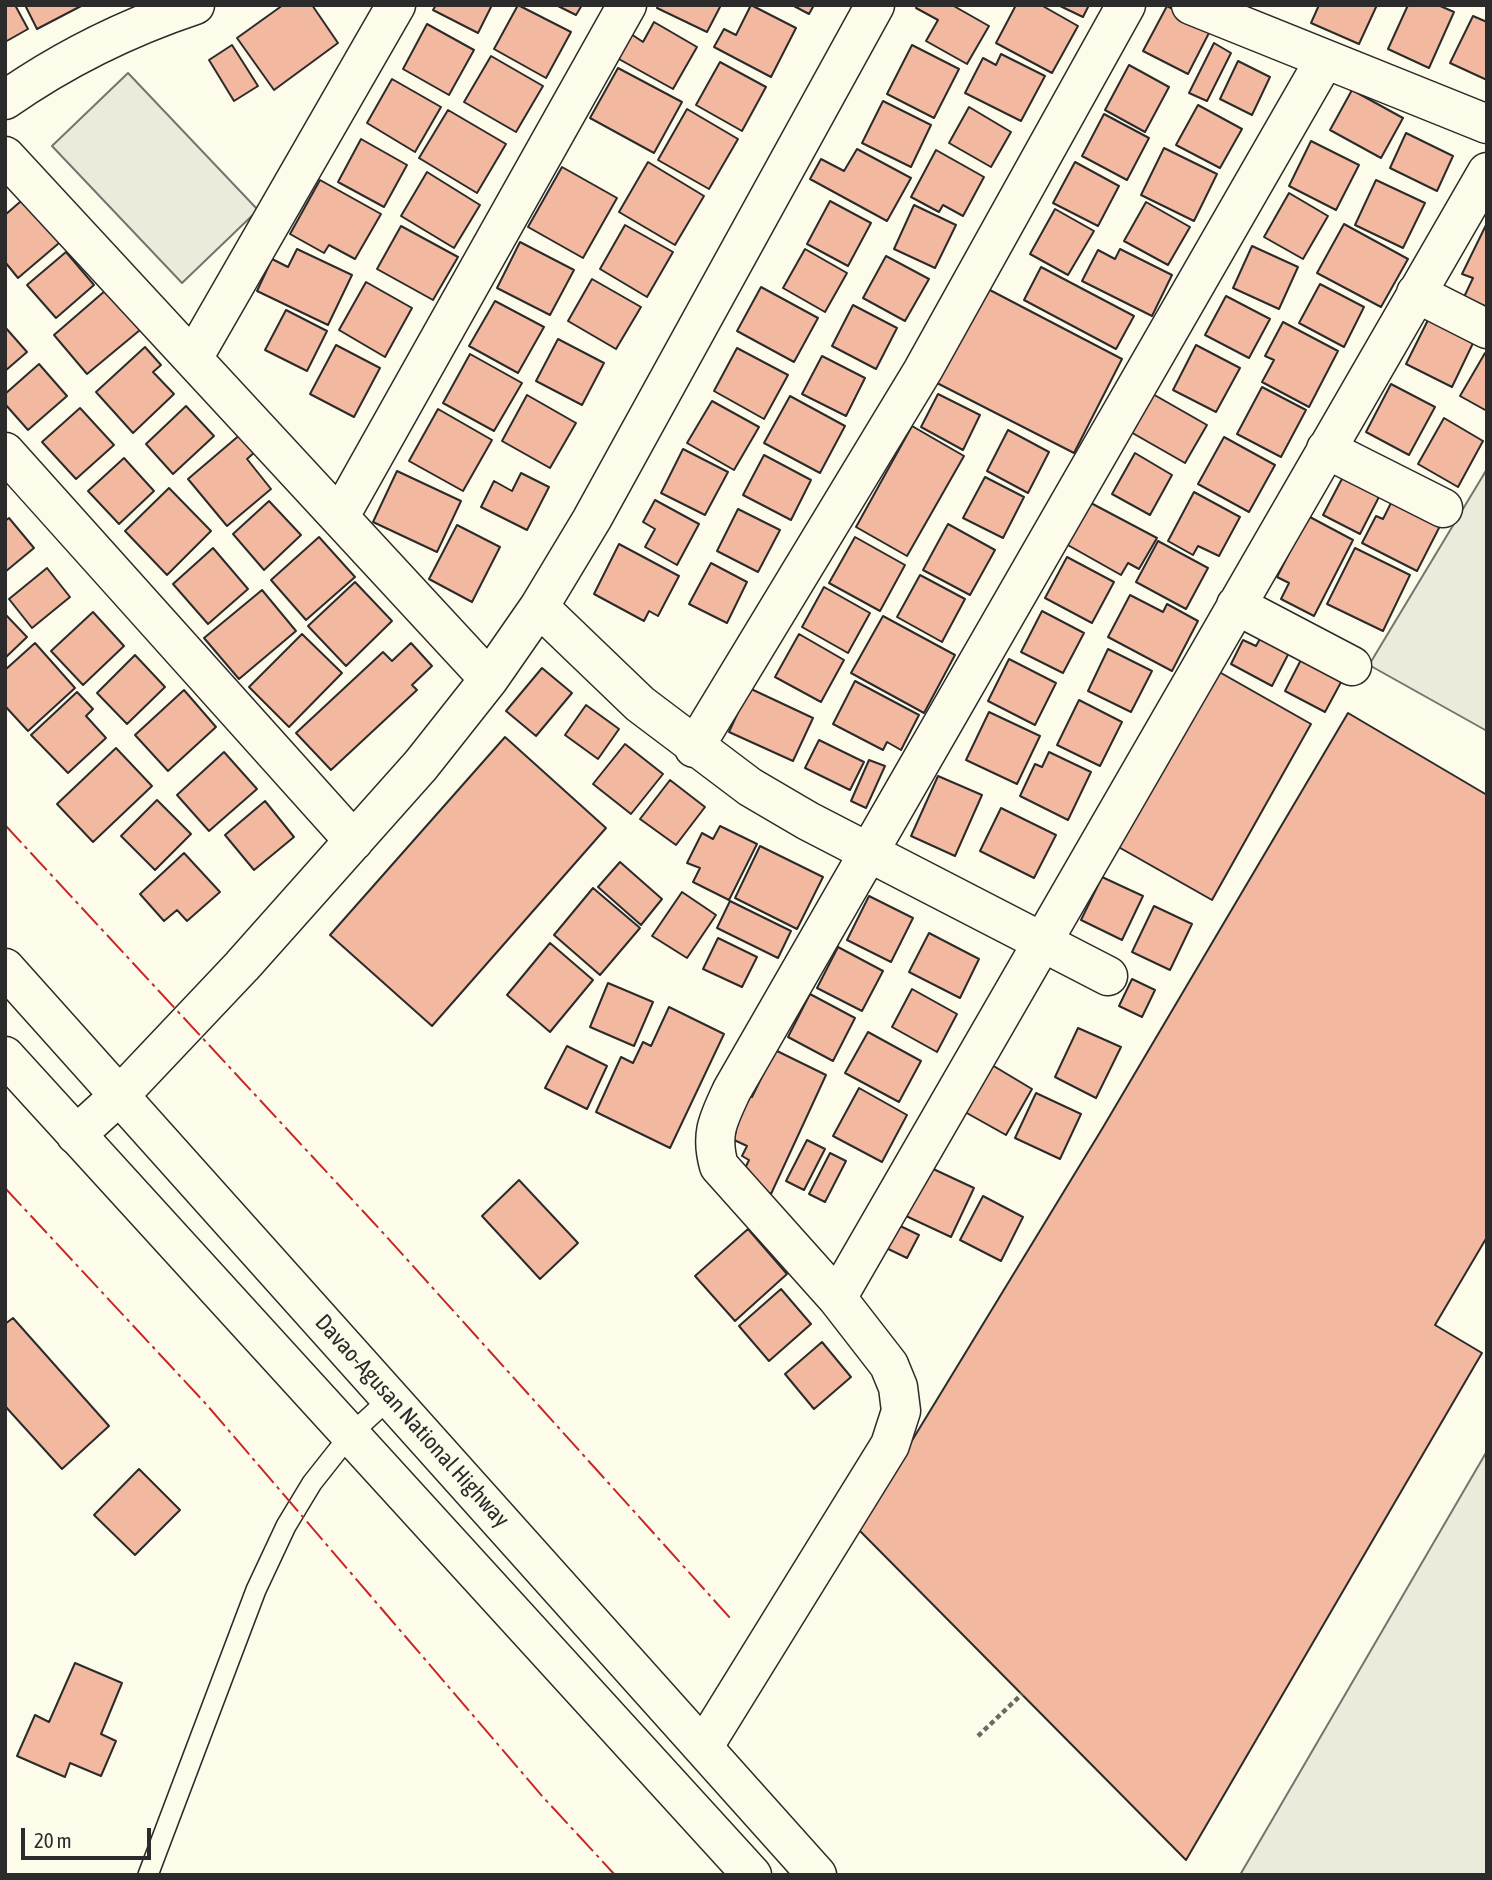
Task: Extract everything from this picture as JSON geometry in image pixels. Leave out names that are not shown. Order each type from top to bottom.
[{"type":"main road","points":[[5,100],[51,68],[123,31],[195,5]]},
{"type":"main road","points":[[193,358],[396,5]]},
{"type":"main road","points":[[340,516],[627,5]]},
{"type":"main road","points":[[76,1135],[120,1095],[355,841],[489,679],[539,607],[592,519],[875,5]]},
{"type":"main road","points":[[694,748],[923,370],[1126,5]]},
{"type":"main road","points":[[1191,5],[1487,124]]},
{"type":"main road","points":[[704,1746],[890,1445],[901,1411],[898,1387],[889,1365],[837,1298],[733,1185],[719,1166],[713,1145],[717,1122],[732,1090],[867,852],[1325,59]]},
{"type":"main road","points":[[5,156],[489,679]]},
{"type":"main road","points":[[837,1298],[1487,172]]},
{"type":"main road","points":[[1416,293],[1487,329]]},
{"type":"main road","points":[[1326,449],[1443,508]]},
{"type":"main road","points":[[5,452],[355,841]]},
{"type":"main road","points":[[1236,606],[1352,666]]},
{"type":"main road","points":[[539,607],[605,673],[694,748],[762,794],[1041,944],[1108,976]]},
{"type":"main road","name":"Davao-Agusan National Highway","points":[[5,968],[817,1875]]},
{"type":"main road","points":[[5,1056],[752,1875]]},
{"type":"lane","points":[[148,1875],[256,1590],[286,1526],[312,1483],[350,1435],[390,1398]]},
{"type":"path","points":[[978,1737],[1022,1694]]},
{"type":"shaded area","points":[[128,73],[258,210],[182,283],[52,146]]},
{"type":"shaded area","points":[[1487,469],[1487,731],[1369,665]]},
{"type":"shaded area","points":[[1487,1451],[1487,1875],[1240,1875]]},
{"type":"building","points":[[5,5],[15,5],[28,29],[5,42]]},
{"type":"building","points":[[25,5],[83,5],[37,29]]},
{"type":"building","points":[[283,5],[312,5],[338,43],[274,90],[237,38]]},
{"type":"building","points":[[436,5],[492,5],[478,33],[433,10]]},
{"type":"building","points":[[518,5],[571,32],[546,78],[494,49]]},
{"type":"building","points":[[556,5],[582,5],[576,15]]},
{"type":"building","points":[[659,5],[721,5],[707,32],[657,8]]},
{"type":"building","points":[[751,5],[796,28],[771,77],[714,47],[724,29],[736,35]]},
{"type":"building","points":[[792,5],[814,5],[809,14]]},
{"type":"building","points":[[918,5],[952,5],[989,26],[967,64],[926,41],[938,20],[916,8]]},
{"type":"building","points":[[1016,5],[1041,5],[1078,26],[1052,73],[996,43]]},
{"type":"building","points":[[1058,5],[1089,5],[1083,17]]},
{"type":"building","points":[[1319,5],[1377,5],[1359,44],[1311,23]]},
{"type":"building","points":[[1408,5],[1438,5],[1454,12],[1429,68],[1388,49]]},
{"type":"building","points":[[1167,6],[1211,29],[1188,74],[1143,51]]},
{"type":"building","points":[[1473,16],[1487,22],[1487,80],[1450,63]]},
{"type":"building","points":[[654,22],[697,47],[673,89],[617,58],[631,34],[643,42]]},
{"type":"building","points":[[427,24],[474,50],[449,95],[403,69]]},
{"type":"building","points":[[1214,43],[1231,53],[1207,101],[1189,93]]},
{"type":"building","points":[[232,45],[258,86],[234,101],[209,60]]},
{"type":"building","points":[[912,45],[959,69],[934,118],[887,94]]},
{"type":"building","points":[[1001,54],[1045,76],[1021,121],[965,93],[983,58],[996,65]]},
{"type":"building","points":[[491,56],[543,86],[516,132],[464,102]]},
{"type":"building","points":[[1238,61],[1270,77],[1252,115],[1220,99]]},
{"type":"building","points":[[720,62],[766,87],[742,131],[696,105]]},
{"type":"building","points":[[1129,65],[1169,87],[1145,132],[1105,110]]},
{"type":"building","points":[[618,68],[682,102],[654,153],[590,118]]},
{"type":"building","points":[[392,79],[441,107],[415,152],[367,123]]},
{"type":"building","points":[[1352,90],[1403,118],[1381,158],[1330,130]]},
{"type":"building","points":[[883,101],[931,125],[911,167],[862,143]]},
{"type":"building","points":[[1198,105],[1242,129],[1220,168],[1176,145]]},
{"type":"building","points":[[969,107],[1011,132],[991,167],[949,143]]},
{"type":"building","points":[[687,109],[738,139],[709,189],[658,160]]},
{"type":"building","points":[[448,110],[506,144],[477,193],[419,158]]},
{"type":"building","points":[[1104,114],[1149,138],[1127,180],[1082,156]]},
{"type":"building","points":[[1406,133],[1453,156],[1437,191],[1390,168]]},
{"type":"building","points":[[361,139],[407,165],[384,207],[338,182]]},
{"type":"building","points":[[1311,141],[1359,165],[1336,210],[1289,186]]},
{"type":"building","points":[[1164,148],[1217,174],[1194,221],[1141,195]]},
{"type":"building","points":[[857,149],[911,178],[887,221],[810,179],[821,159],[844,171]]},
{"type":"building","points":[[936,150],[984,177],[963,216],[943,205],[939,212],[911,197]]},
{"type":"building","points":[[648,162],[704,196],[675,245],[619,212]]},
{"type":"building","points":[[1075,162],[1119,186],[1098,226],[1053,203]]},
{"type":"building","points":[[562,167],[617,198],[583,258],[528,227]]},
{"type":"building","points":[[427,172],[480,205],[454,248],[401,216]]},
{"type":"building","points":[[320,180],[381,214],[355,259],[329,245],[324,253],[290,234]]},
{"type":"building","points":[[1376,180],[1425,203],[1403,248],[1355,225]]},
{"type":"building","points":[[1289,193],[1328,216],[1303,259],[1264,237]]},
{"type":"building","points":[[28,195],[65,238],[18,278],[5,262],[5,215]]},
{"type":"building","points":[[830,201],[871,223],[848,266],[807,244]]},
{"type":"building","points":[[1146,202],[1190,227],[1168,265],[1124,241]]},
{"type":"building","points":[[914,205],[956,225],[935,268],[894,249]]},
{"type":"building","points":[[1055,209],[1094,231],[1068,275],[1030,254]]},
{"type":"building","points":[[1487,223],[1487,307],[1464,297],[1473,278],[1462,274]]},
{"type":"building","points":[[1344,224],[1408,259],[1381,307],[1317,273]]},
{"type":"building","points":[[625,225],[673,252],[647,297],[600,269]]},
{"type":"building","points":[[401,226],[458,257],[433,300],[377,269]]},
{"type":"building","points":[[520,242],[574,270],[550,315],[497,288]]},
{"type":"building","points":[[1252,246],[1298,267],[1279,309],[1233,288]]},
{"type":"building","points":[[297,249],[352,275],[328,325],[257,291],[272,259],[288,267]]},
{"type":"building","points":[[805,249],[847,273],[825,312],[783,288]]},
{"type":"building","points":[[1120,249],[1172,275],[1152,316],[1082,281],[1098,250],[1115,259]]},
{"type":"building","points":[[66,252],[94,285],[56,318],[27,285]]},
{"type":"building","points":[[886,256],[929,279],[905,321],[863,298]]},
{"type":"building","points":[[1041,267],[1134,316],[1116,349],[1024,300]]},
{"type":"building","points":[[592,279],[641,307],[616,349],[568,321]]},
{"type":"building","points":[[366,282],[412,308],[385,357],[339,330]]},
{"type":"building","points":[[1320,284],[1364,307],[1344,347],[1299,323]]},
{"type":"building","points":[[761,287],[818,318],[794,362],[737,331]]},
{"type":"building","points":[[986,288],[1122,359],[1074,453],[937,383]]},
{"type":"building","points":[[106,290],[140,330],[87,374],[54,335]]},
{"type":"building","points":[[1226,296],[1270,319],[1249,358],[1205,335]]},
{"type":"building","points":[[495,301],[544,327],[518,373],[469,346]]},
{"type":"building","points":[[853,305],[897,328],[876,369],[832,346]]},
{"type":"building","points":[[286,310],[327,331],[307,371],[265,350]]},
{"type":"building","points":[[1430,316],[1475,339],[1452,387],[1406,364]]},
{"type":"building","points":[[1283,322],[1338,351],[1309,407],[1262,382],[1274,360],[1265,356]]},
{"type":"building","points":[[5,327],[27,352],[5,371]]},
{"type":"building","points":[[558,339],[604,363],[582,405],[536,381]]},
{"type":"building","points":[[336,345],[380,368],[354,417],[310,394]]},
{"type":"building","points":[[1196,345],[1240,368],[1216,412],[1173,390]]},
{"type":"building","points":[[145,347],[161,365],[153,372],[174,394],[133,433],[96,392]]},
{"type":"building","points":[[737,348],[788,375],[764,419],[714,391]]},
{"type":"building","points":[[1487,353],[1487,411],[1460,396]]},
{"type":"building","points":[[470,354],[522,383],[494,431],[443,403]]},
{"type":"building","points":[[822,356],[865,378],[846,416],[802,394]]},
{"type":"building","points":[[39,364],[67,396],[28,430],[5,404],[5,394]]},
{"type":"building","points":[[1391,384],[1435,407],[1409,455],[1366,432]]},
{"type":"building","points":[[1262,387],[1306,410],[1281,457],[1237,434]]},
{"type":"building","points":[[1151,393],[1207,425],[1185,463],[1129,431]]},
{"type":"building","points":[[938,394],[980,415],[963,450],[921,427]]},
{"type":"building","points":[[527,395],[576,423],[550,468],[502,441]]},
{"type":"building","points":[[790,396],[845,426],[820,473],[764,443]]},
{"type":"building","points":[[712,401],[759,427],[734,470],[687,443]]},
{"type":"building","points":[[186,406],[214,436],[173,474],[146,444]]},
{"type":"building","points":[[80,408],[114,445],[76,479],[42,442]]},
{"type":"building","points":[[438,409],[492,440],[463,491],[409,461]]},
{"type":"building","points":[[1444,418],[1483,441],[1458,487],[1418,464]]},
{"type":"building","points":[[912,426],[964,456],[907,556],[856,527]]},
{"type":"building","points":[[1008,430],[1049,452],[1028,493],[987,471]]},
{"type":"building","points":[[242,433],[256,451],[247,459],[271,489],[227,526],[188,479]]},
{"type":"building","points":[[1224,437],[1275,465],[1249,512],[1198,484]]},
{"type":"building","points":[[683,449],[728,472],[705,515],[661,493]]},
{"type":"building","points":[[1135,453],[1172,475],[1150,515],[1112,494]]},
{"type":"building","points":[[764,455],[811,480],[791,520],[743,495]]},
{"type":"building","points":[[124,458],[154,491],[119,524],[88,491]]},
{"type":"building","points":[[397,471],[461,501],[437,552],[373,522]]},
{"type":"building","points":[[521,473],[549,487],[527,530],[481,507],[494,481],[512,491]]},
{"type":"building","points":[[1344,475],[1381,493],[1360,534],[1323,515]]},
{"type":"building","points":[[985,477],[1024,497],[1003,538],[963,518]]},
{"type":"building","points":[[169,488],[211,531],[167,575],[125,531]]},
{"type":"building","points":[[1194,492],[1240,517],[1219,556],[1198,546],[1193,555],[1168,541]]},
{"type":"building","points":[[655,500],[699,524],[677,565],[645,547],[655,529],[643,522]]},
{"type":"building","points":[[269,501],[301,535],[264,570],[233,534]]},
{"type":"building","points":[[1392,501],[1440,526],[1417,571],[1362,543],[1376,516],[1383,519]]},
{"type":"building","points":[[1089,502],[1157,538],[1139,569],[1128,563],[1121,575],[1066,544]]},
{"type":"building","points":[[738,509],[780,530],[758,572],[717,551]]},
{"type":"building","points":[[1308,516],[1353,540],[1314,616],[1281,599],[1289,583],[1277,577]]},
{"type":"building","points":[[9,518],[34,548],[5,572],[5,521]]},
{"type":"building","points":[[948,524],[995,550],[970,595],[923,570]]},
{"type":"building","points":[[457,525],[500,547],[472,602],[429,579]]},
{"type":"building","points":[[319,537],[355,577],[306,620],[271,580]]},
{"type":"building","points":[[855,537],[905,565],[880,611],[829,583]]},
{"type":"building","points":[[1158,541],[1208,568],[1186,609],[1136,582]]},
{"type":"building","points":[[619,544],[679,576],[658,616],[649,611],[644,621],[594,594]]},
{"type":"building","points":[[213,548],[248,589],[208,624],[173,584]]},
{"type":"building","points":[[1355,548],[1410,575],[1383,631],[1327,604]]},
{"type":"building","points":[[1067,557],[1114,582],[1092,623],[1045,598]]},
{"type":"building","points":[[711,563],[747,582],[727,623],[689,604]]},
{"type":"building","points":[[47,568],[70,597],[32,628],[9,599]]},
{"type":"building","points":[[920,575],[965,599],[942,642],[897,617]]},
{"type":"building","points":[[355,582],[392,621],[346,666],[308,626]]},
{"type":"building","points":[[824,587],[870,613],[848,653],[802,627]]},
{"type":"building","points":[[262,590],[296,631],[239,679],[204,638]]},
{"type":"building","points":[[1130,595],[1163,612],[1167,604],[1198,621],[1172,671],[1108,637]]},
{"type":"building","points":[[1042,611],[1084,633],[1063,673],[1021,652]]},
{"type":"building","points":[[93,612],[124,646],[83,685],[51,651]]},
{"type":"building","points":[[5,614],[27,637],[5,658]]},
{"type":"building","points":[[883,616],[955,655],[924,713],[851,673]]},
{"type":"building","points":[[1266,628],[1294,643],[1272,686],[1231,664],[1243,640],[1256,646]]},
{"type":"building","points":[[302,634],[342,673],[289,727],[249,687]]},
{"type":"building","points":[[799,634],[844,660],[821,702],[775,677]]},
{"type":"building","points":[[35,643],[75,688],[28,731],[5,706],[5,670]]},
{"type":"building","points":[[411,643],[432,666],[412,685],[417,690],[331,770],[296,733],[383,652],[392,661]]},
{"type":"building","points":[[1108,649],[1152,671],[1131,712],[1088,691]]},
{"type":"building","points":[[1306,650],[1347,671],[1325,712],[1285,691]]},
{"type":"building","points":[[135,655],[165,687],[127,724],[97,693]]},
{"type":"building","points":[[1009,659],[1056,683],[1035,725],[988,701]]},
{"type":"building","points":[[542,668],[572,693],[536,736],[506,711]]},
{"type":"building","points":[[1214,669],[1311,724],[1212,900],[1115,845]]},
{"type":"building","points":[[855,681],[919,715],[901,750],[887,742],[883,750],[833,724]]},
{"type":"building","points":[[749,688],[813,718],[793,761],[729,732]]},
{"type":"building","points":[[184,690],[216,727],[168,771],[135,735]]},
{"type":"building","points":[[77,692],[93,709],[86,716],[106,738],[68,773],[31,735]]},
{"type":"building","points":[[1079,700],[1122,722],[1100,766],[1057,745]]},
{"type":"building","points":[[586,705],[619,729],[598,759],[565,735]]},
{"type":"building","points":[[989,712],[1040,736],[1017,784],[966,760]]},
{"type":"building","points":[[1348,713],[1487,795],[1487,1237],[1435,1325],[1482,1353],[1186,1860],[858,1529],[1102,1129]]},
{"type":"building","points":[[505,737],[606,828],[432,1026],[330,935]]},
{"type":"building","points":[[819,740],[864,762],[850,790],[805,768]]},
{"type":"building","points":[[625,744],[663,774],[631,814],[593,784]]},
{"type":"building","points":[[116,748],[152,786],[93,842],[57,804]]},
{"type":"building","points":[[224,752],[257,789],[209,831],[177,795]]},
{"type":"building","points":[[1049,752],[1091,772],[1068,820],[1020,796],[1035,764],[1042,767]]},
{"type":"building","points":[[869,760],[885,766],[866,808],[851,801]]},
{"type":"building","points":[[938,776],[982,795],[955,856],[911,836]]},
{"type":"building","points":[[670,780],[705,807],[676,845],[640,819]]},
{"type":"building","points":[[157,800],[191,834],[155,870],[121,836]]},
{"type":"building","points":[[265,801],[294,837],[254,870],[225,835]]},
{"type":"building","points":[[1001,808],[1056,835],[1034,878],[980,851]]},
{"type":"building","points":[[720,826],[757,844],[729,900],[693,882],[700,868],[687,863],[702,833],[713,839]]},
{"type":"building","points":[[760,846],[823,877],[797,929],[735,898]]},
{"type":"building","points":[[184,853],[220,892],[187,921],[177,910],[164,921],[140,894]]},
{"type":"building","points":[[620,862],[662,899],[641,925],[598,887]]},
{"type":"building","points":[[1102,877],[1143,896],[1122,940],[1081,920]]},
{"type":"building","points":[[593,888],[640,928],[600,975],[554,935]]},
{"type":"building","points":[[682,892],[716,915],[687,958],[652,936]]},
{"type":"building","points":[[869,896],[913,918],[891,962],[847,940]]},
{"type":"building","points":[[730,901],[791,931],[778,958],[717,928]]},
{"type":"building","points":[[1154,906],[1192,924],[1170,970],[1132,952]]},
{"type":"building","points":[[929,933],[979,959],[960,998],[909,972]]},
{"type":"building","points":[[718,938],[757,957],[742,987],[703,969]]},
{"type":"building","points":[[550,943],[593,980],[550,1032],[507,995]]},
{"type":"building","points":[[838,947],[883,971],[862,1011],[817,988]]},
{"type":"building","points":[[1132,979],[1155,990],[1142,1017],[1119,1006]]},
{"type":"building","points":[[608,983],[653,1002],[634,1046],[590,1027]]},
{"type":"building","points":[[912,989],[957,1014],[937,1052],[892,1027]]},
{"type":"building","points":[[810,994],[855,1018],[833,1061],[788,1037]]},
{"type":"building","points":[[669,1007],[724,1034],[670,1148],[596,1112],[621,1057],[633,1063],[643,1042],[651,1046]]},
{"type":"building","points":[[1078,1028],[1121,1047],[1096,1098],[1055,1077]]},
{"type":"building","points":[[868,1032],[921,1061],[899,1102],[845,1073]]},
{"type":"building","points":[[567,1046],[607,1066],[587,1109],[545,1088]]},
{"type":"building","points":[[775,1050],[826,1075],[771,1194],[740,1179],[749,1160],[742,1156],[747,1146],[732,1139],[736,1132],[727,1128],[744,1094],[752,1097]]},
{"type":"building","points":[[992,1065],[1032,1089],[1006,1135],[965,1112]]},
{"type":"building","points":[[859,1088],[907,1115],[882,1162],[833,1136]]},
{"type":"building","points":[[1036,1093],[1081,1114],[1060,1159],[1015,1138]]},
{"type":"building","points":[[807,1140],[825,1149],[804,1190],[786,1181]]},
{"type":"building","points":[[830,1153],[846,1161],[825,1202],[809,1194]]},
{"type":"building","points":[[929,1167],[974,1188],[951,1237],[906,1216]]},
{"type":"building","points":[[519,1180],[578,1243],[540,1279],[482,1216]]},
{"type":"building","points":[[983,1196],[1023,1217],[1001,1261],[960,1240]]},
{"type":"building","points":[[894,1223],[919,1235],[907,1258],[882,1246]]},
{"type":"building","points":[[748,1229],[787,1274],[735,1321],[695,1276]]},
{"type":"building","points":[[781,1289],[811,1324],[769,1361],[739,1326]]},
{"type":"building","points":[[13,1318],[109,1426],[62,1469],[5,1406],[5,1324]]},
{"type":"building","points":[[822,1342],[851,1377],[814,1409],[785,1374]]},
{"type":"building","points":[[139,1469],[180,1510],[135,1555],[94,1515]]},
{"type":"building","points":[[75,1663],[122,1683],[101,1734],[116,1741],[101,1776],[70,1763],[65,1777],[17,1756],[35,1715],[49,1722]]},
{"type":"power","points":[[5,825],[385,1235],[731,1619]]},
{"type":"power","points":[[5,1188],[206,1404],[543,1797],[615,1875]]}]
